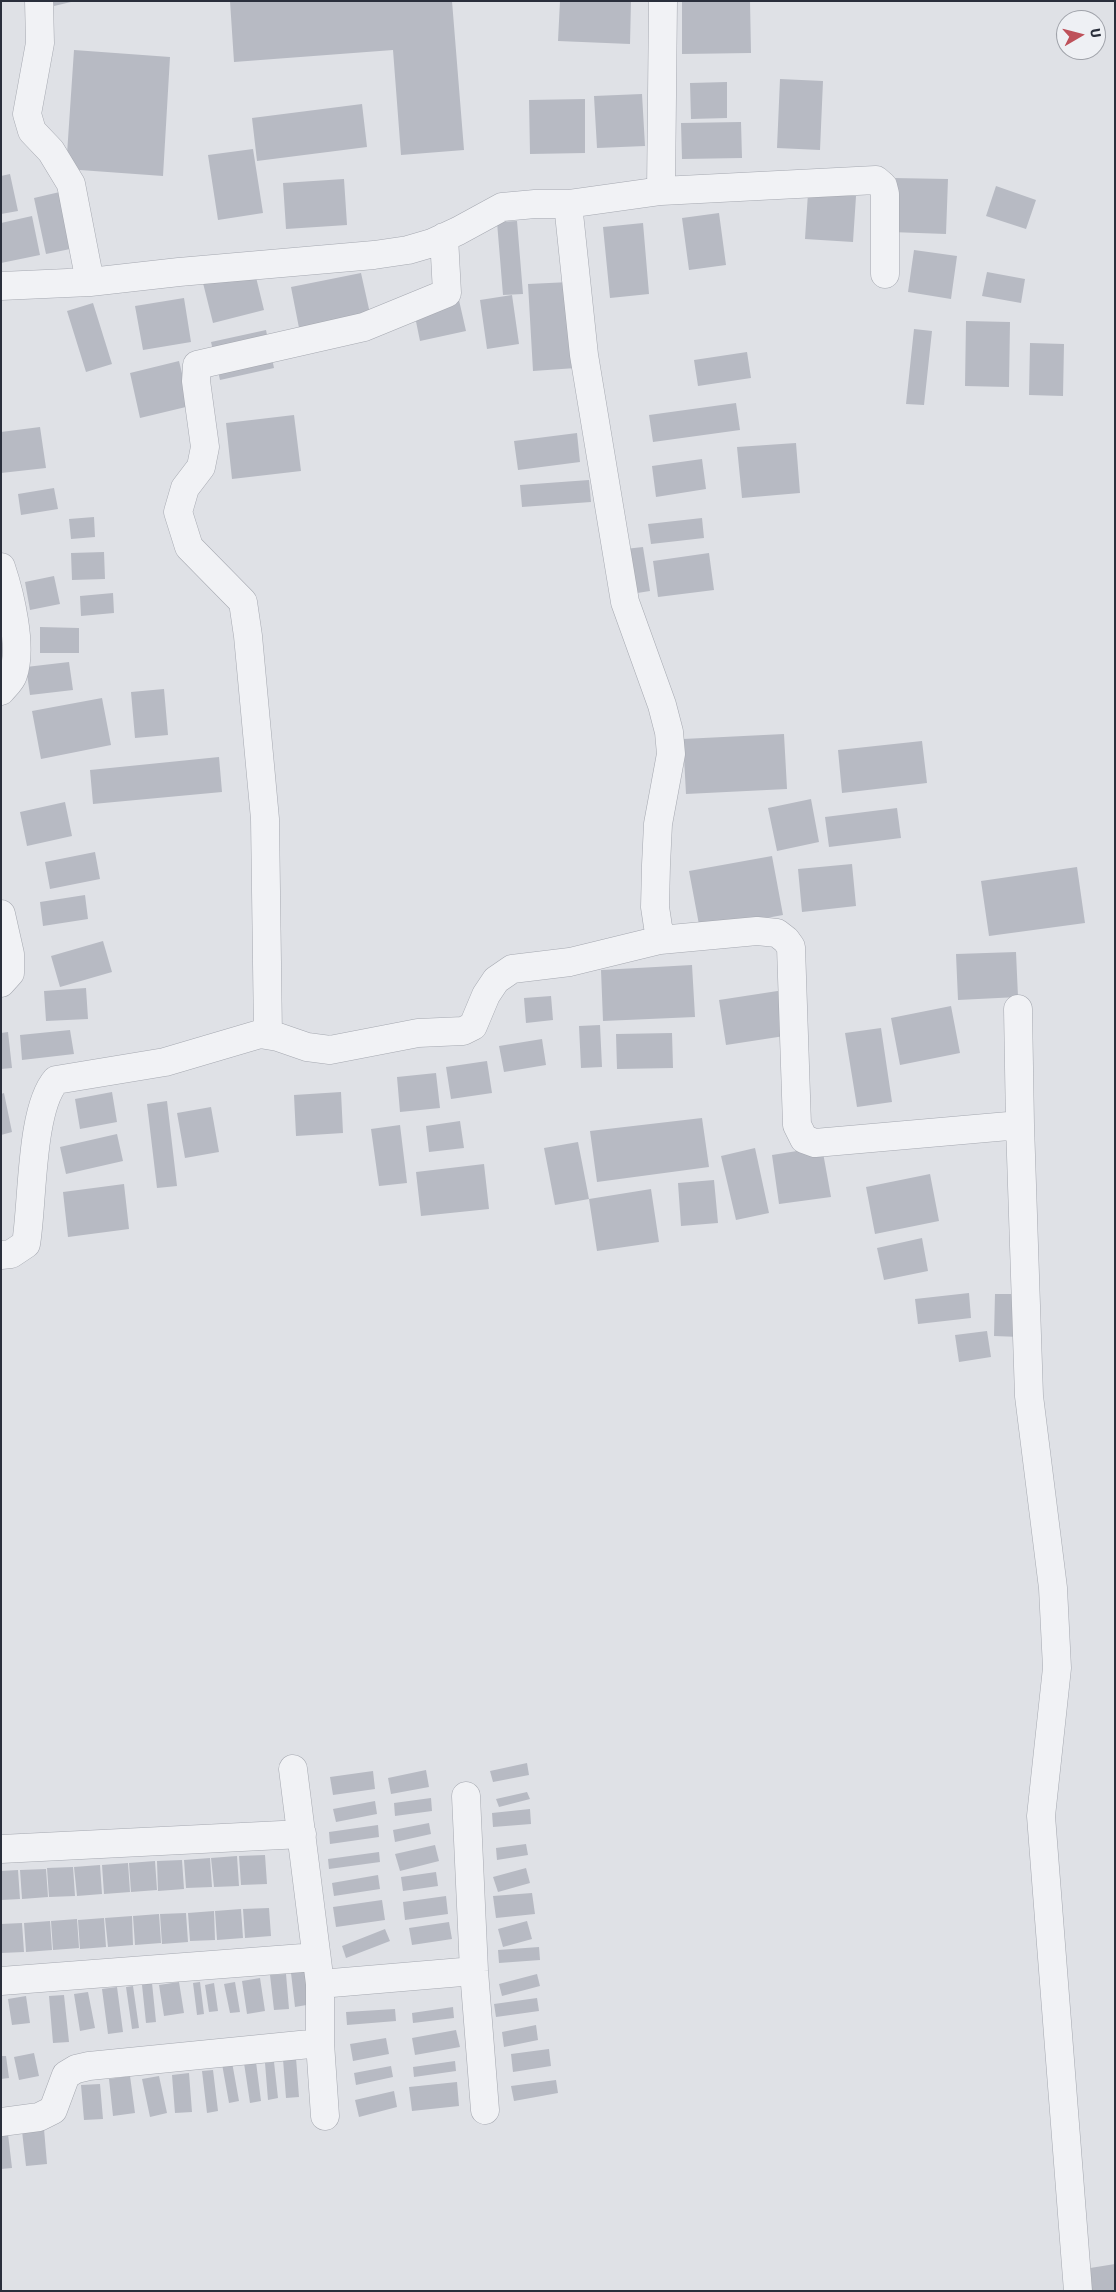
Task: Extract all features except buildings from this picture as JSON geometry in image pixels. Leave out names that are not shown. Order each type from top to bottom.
[{"type":"street","points":[[39,1],[40,43],[27,114],[28,123],[32,131],[52,151],[71,184],[90,282]]},
{"type":"street","points":[[661,191],[663,1]]},
{"type":"street","points":[[1,286],[90,282],[179,272],[374,255],[408,250],[444,237],[502,207],[568,204],[661,191],[876,180],[883,186],[885,194],[885,274]]},
{"type":"street","points":[[568,204],[584,356],[625,602],[662,705],[669,732],[671,754],[658,824],[656,865],[655,907],[660,940]]},
{"type":"street","points":[[268,1035],[265,819],[248,636],[243,602],[189,547],[178,512],[185,488],[201,467],[205,447],[196,382],[197,364],[364,327],[447,293],[444,237]]},
{"type":"street","points":[[1,567],[9,590],[16,655],[13,676],[1,691]]},
{"type":"street","points":[[1,914],[10,954],[10,973],[1,983]]},
{"type":"street","points":[[1,1254],[11,1254],[26,1244],[35,1151],[43,1104],[47,1090],[56,1080],[165,1062],[260,1034],[306,1048],[330,1050],[418,1033],[463,1031],[473,1026],[486,995],[496,980],[512,969],[570,962],[660,940],[757,931],[777,933],[786,940],[791,947],[797,1125],[804,1139],[815,1143],[1020,1125]]},
{"type":"street","points":[[1018,1009],[1020,1125],[1030,1396],[1053,1588],[1057,1668],[1041,1816],[1078,2291]]},
{"type":"street","points":[[293,1769],[320,1984],[320,2043],[325,2116]]},
{"type":"street","points":[[466,1796],[474,1971],[485,2110]]},
{"type":"street","points":[[1,1849],[302,1834]]},
{"type":"street","points":[[1,1981],[316,1957]]},
{"type":"street","points":[[320,1984],[474,1971]]},
{"type":"street","points":[[1,2122],[39,2117],[53,2110],[66,2075],[76,2069],[320,2043]]}]
